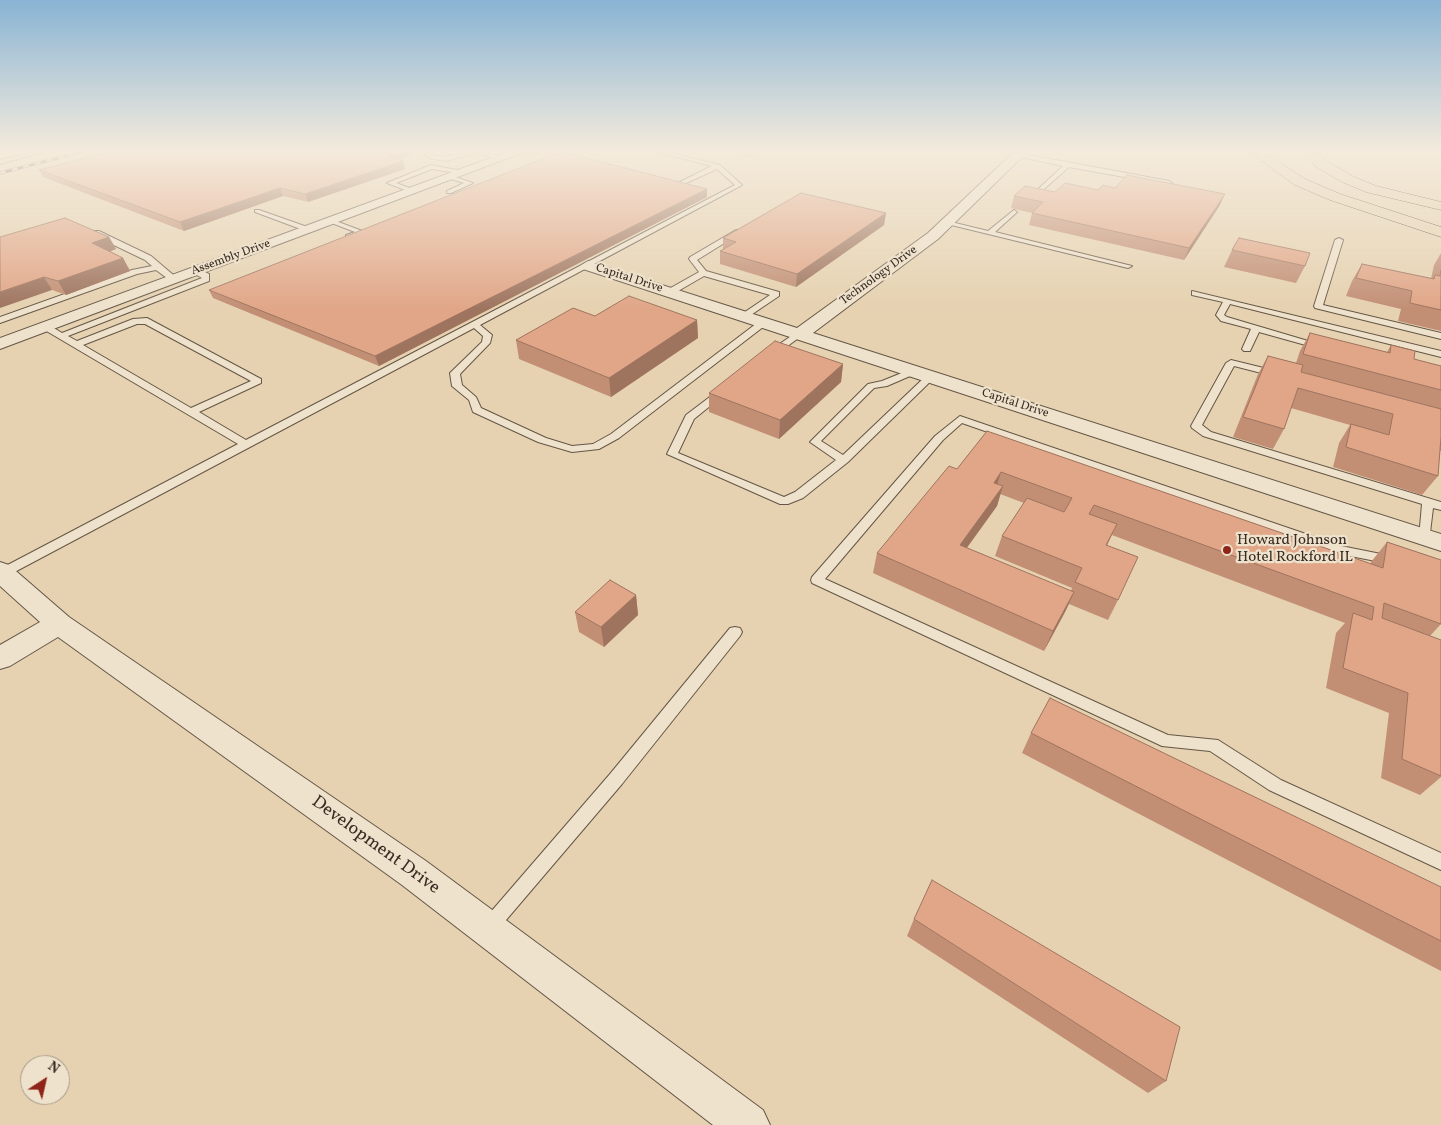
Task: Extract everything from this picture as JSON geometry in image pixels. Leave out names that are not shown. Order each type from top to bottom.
[{"type":"highway","points":[[1358,204],[1441,232]]},
{"type":"street","name":"Assembly Drive","points":[[0,344],[376,204]]},
{"type":"street","name":"Technology Drive","points":[[800,334],[933,236],[966,204]]},
{"type":"street","name":"Capital Drive","points":[[588,266],[1433,541]]},
{"type":"street","name":"Development Drive","points":[[1,572],[59,624],[406,867],[748,1125]]},
{"type":"street","points":[[0,658],[59,624]]},
{"type":"lane","points":[[1,572],[247,445],[703,204]]},
{"type":"lane","points":[[257,211],[309,229]]},
{"type":"lane","points":[[990,233],[1014,212]]},
{"type":"lane","points":[[331,221],[365,230],[344,239]]},
{"type":"lane","points":[[947,223],[1128,266]]},
{"type":"lane","points":[[745,227],[693,259],[703,273],[776,294],[745,316]]},
{"type":"lane","points":[[86,228],[148,258],[157,268],[174,279]]},
{"type":"lane","points":[[1300,319],[1318,306],[1339,240]]},
{"type":"lane","points":[[0,320],[135,272],[157,268]]},
{"type":"lane","points":[[61,336],[206,279],[206,276],[196,271]]},
{"type":"lane","points":[[670,292],[703,273]]},
{"type":"lane","points":[[1195,293],[1441,354]]},
{"type":"lane","points":[[1228,301],[1220,315],[1224,319],[1330,348]]},
{"type":"lane","points":[[1318,306],[1441,336]]},
{"type":"lane","points":[[76,345],[136,321],[147,321],[258,381],[192,412]]},
{"type":"lane","points":[[475,325],[488,335],[486,343],[455,373],[458,386],[473,399],[477,410],[542,440],[572,449],[595,447],[615,436],[764,322]]},
{"type":"lane","points":[[46,327],[247,445]]},
{"type":"lane","points":[[1247,349],[1256,329]]},
{"type":"lane","points":[[764,359],[800,334]]},
{"type":"lane","points":[[1283,376],[1232,363],[1196,426],[1207,434],[1441,506]]},
{"type":"lane","points":[[844,460],[815,442],[871,386],[922,374]]},
{"type":"lane","points":[[727,387],[690,417],[672,454],[784,500],[799,495],[844,460],[922,374]]},
{"type":"lane","points":[[1406,565],[1388,559],[1339,550],[960,419],[939,438],[817,580],[1167,741],[1213,745],[1275,785],[1441,862]]},
{"type":"lane","points":[[1428,503],[1433,541]]},
{"type":"lane","points":[[488,929],[616,779],[735,632]]},
{"type":"building","points":[[133,204],[231,204],[180,222]]},
{"type":"building","points":[[426,204],[676,204],[375,356],[209,290]]},
{"type":"building","points":[[781,204],[850,204],[886,213],[797,274],[720,251],[736,242],[723,238]]},
{"type":"building","points":[[1040,204],[1218,204],[1189,248],[1032,213]]},
{"type":"building","points":[[65,218],[109,237],[92,243],[123,258],[58,281],[44,277],[0,292],[0,237]]},
{"type":"building","points":[[1239,238],[1310,253],[1305,266],[1232,250]]},
{"type":"building","points":[[1362,264],[1434,279],[1435,275],[1440,276],[1441,270],[1441,310],[1410,303],[1412,291],[1356,278]]},
{"type":"building","points":[[629,296],[697,320],[609,378],[516,340],[573,308],[595,316]]},
{"type":"building","points":[[1310,333],[1390,353],[1391,345],[1415,351],[1414,359],[1441,366],[1441,390],[1303,354]]},
{"type":"building","points":[[775,341],[843,364],[780,420],[709,393]]},
{"type":"building","points":[[1268,356],[1303,365],[1301,372],[1441,409],[1438,476],[1346,447],[1351,424],[1389,435],[1393,414],[1298,388],[1284,429],[1243,417]]},
{"type":"building","points":[[987,431],[1383,568],[1387,542],[1441,560],[1441,624],[1384,603],[1382,618],[1441,640],[1441,776],[1402,759],[1408,693],[1343,668],[1353,613],[1372,620],[1374,607],[1094,505],[1089,514],[1117,524],[1106,545],[1138,557],[1118,600],[1075,582],[1082,568],[1002,536],[1027,498],[1064,512],[1072,498],[1001,472],[994,483],[1003,486],[960,545],[1074,592],[1053,631],[877,553],[949,466],[957,469]]},
{"type":"building","points":[[610,580],[636,595],[601,627],[575,612]]},
{"type":"building","points":[[1050,698],[1441,887],[1441,941],[1031,733]]},
{"type":"building","points":[[932,880],[1180,1027],[1166,1081],[914,919]]},
{"type":"place","name":"Howard Johnson Hotel Rockford IL","points":[[1227,550]]}]
